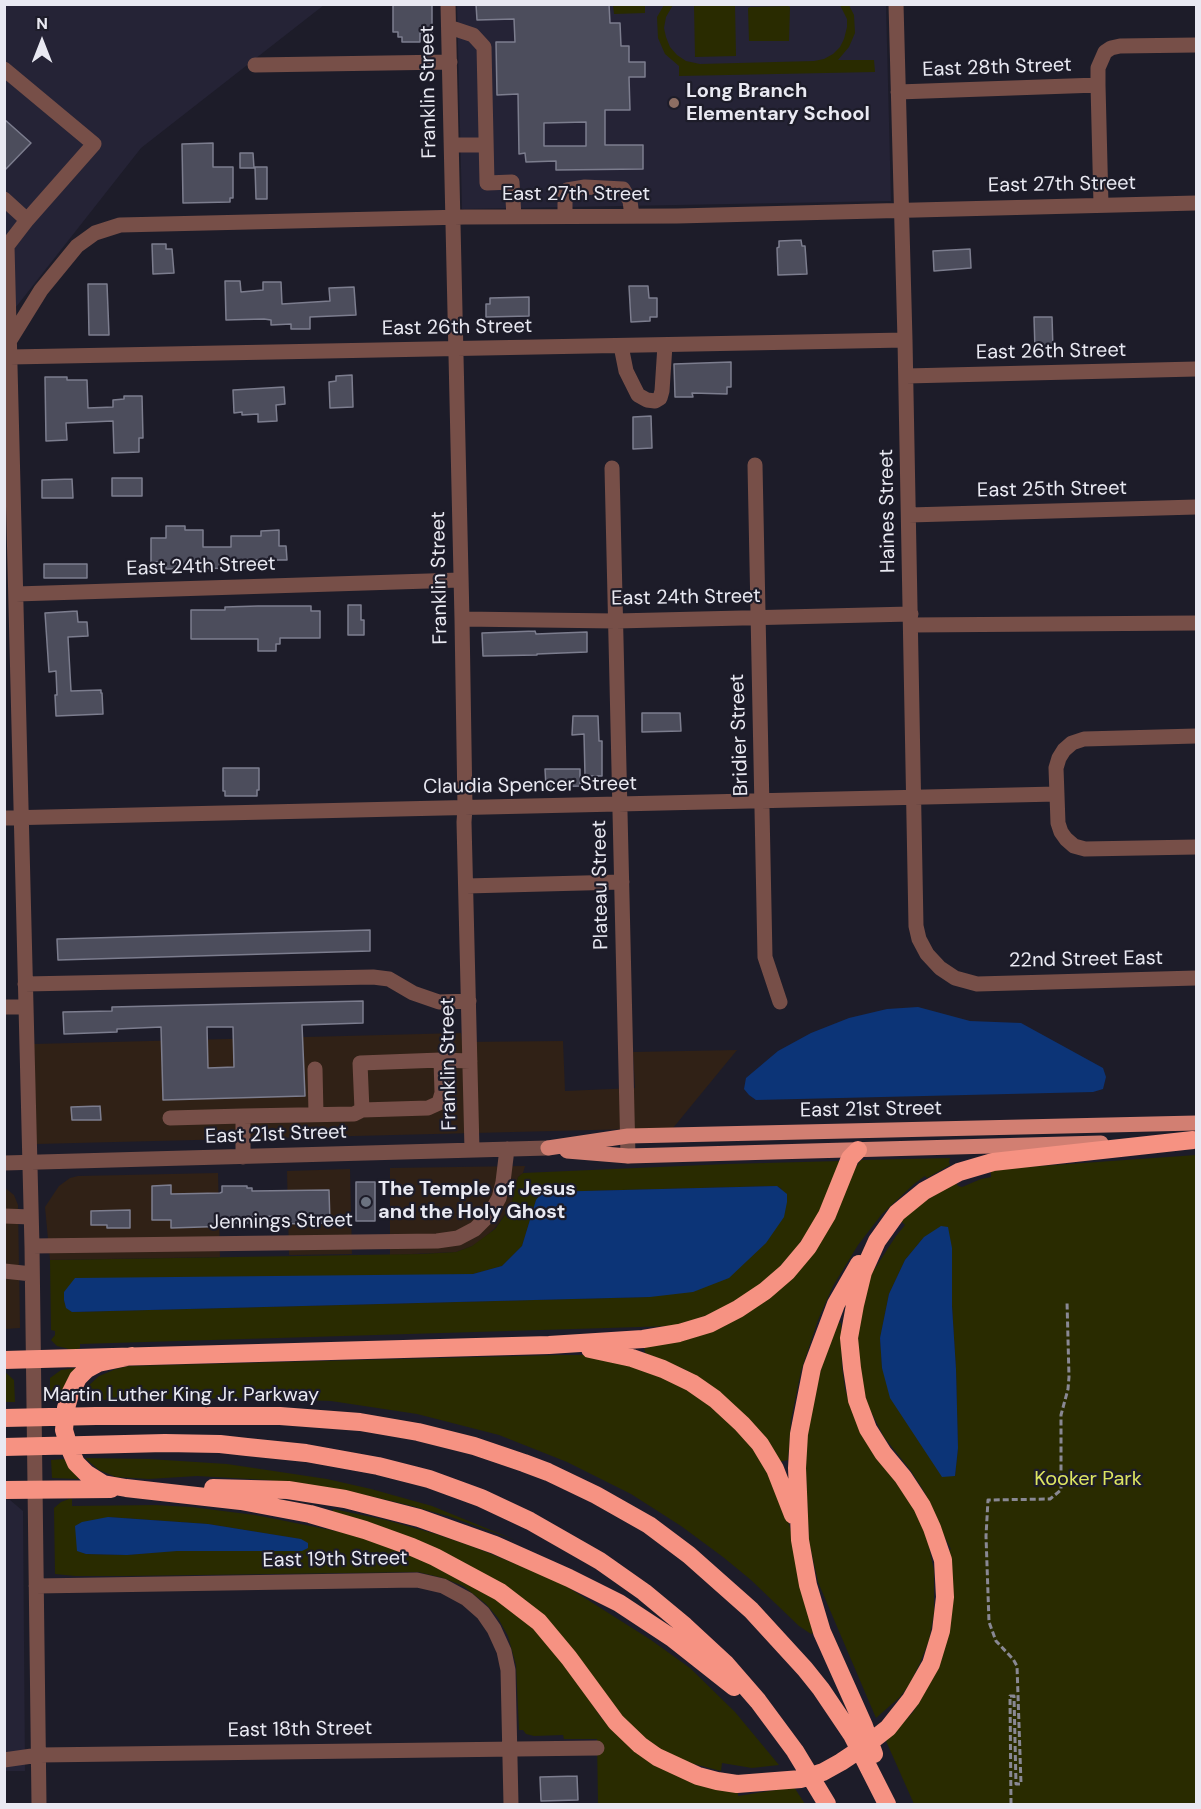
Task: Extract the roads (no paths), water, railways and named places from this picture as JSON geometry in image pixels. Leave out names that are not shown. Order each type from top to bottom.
[{"type":"highway","points":[[800,1540],[797,1468],[799,1434],[812,1368],[836,1304],[856,1269],[897,1213],[924,1191],[959,1172],[993,1162],[1195,1134]]},
{"type":"highway","points":[[4,1360],[549,1345],[643,1339],[679,1333],[709,1324],[738,1309],[765,1292],[787,1272],[808,1247],[827,1215],[850,1158],[858,1150]]},
{"type":"highway","points":[[132,1356],[98,1363],[87,1369],[78,1378],[70,1394],[64,1430],[76,1463],[87,1474],[103,1484],[241,1501],[310,1514],[365,1530],[420,1550],[500,1592],[538,1622],[569,1658],[616,1722],[640,1745],[657,1757],[698,1776],[717,1781],[737,1784],[801,1779],[841,1762],[865,1746],[888,1728],[911,1699],[931,1664],[940,1630],[945,1597],[943,1560],[932,1528],[903,1477],[883,1453],[868,1429],[857,1400],[849,1338],[863,1272],[878,1241]]},
{"type":"highway","points":[[549,1345],[598,1350],[632,1358],[692,1383],[742,1424],[760,1444],[787,1497],[822,1632],[887,1804]]},
{"type":"highway","name":"Martin Luther King Jr. Parkway","points":[[4,1418],[280,1416],[360,1422],[408,1430],[474,1446],[548,1472],[597,1495],[649,1526],[712,1574],[751,1610],[858,1731]]},
{"type":"highway","points":[[4,1447],[219,1444],[306,1454],[403,1472],[481,1498],[551,1533],[600,1562],[644,1592],[685,1626],[725,1663],[758,1701],[796,1754],[827,1804]]},
{"type":"highway","points":[[4,1490],[262,1488],[317,1493],[419,1518],[495,1545],[594,1589],[618,1603],[672,1638],[733,1686],[796,1754]]},
{"type":"main road","name":"East 21st Street","points":[[548,1148],[628,1136],[887,1131],[1195,1134]]},
{"type":"main road","name":"East 21st Street","points":[[548,1148],[628,1156],[858,1150],[1195,1134]]},
{"type":"street","name":"Franklin Street","points":[[448,4],[472,1150]]},
{"type":"street","name":"Haines Street","points":[[896,4],[906,340],[916,926],[919,939],[927,954],[940,968],[955,978],[977,984]]},
{"type":"street","points":[[449,27],[473,35],[484,47],[487,183],[512,182],[514,217]]},
{"type":"street","points":[[1101,205],[1098,68],[1105,52],[1120,46],[1197,45]]},
{"type":"street","points":[[255,65],[450,62]]},
{"type":"street","points":[[4,69],[94,144],[7,246],[10,340],[8,393],[15,594],[10,614],[21,818],[32,1246],[39,1804]]},
{"type":"street","name":"East 28th Street","points":[[898,92],[1098,85]]},
{"type":"street","points":[[452,145],[486,145]]},
{"type":"street","points":[[565,216],[565,192],[585,187],[623,189],[630,201],[632,216]]},
{"type":"street","points":[[4,199],[27,220]]},
{"type":"street","name":"East 27th Street","points":[[10,340],[41,290],[77,246],[95,233],[120,225],[1197,203]]},
{"type":"street","name":"East 26th Street","points":[[10,357],[906,340]]},
{"type":"street","points":[[621,346],[626,372],[638,395],[655,401],[660,398],[662,391],[665,345]]},
{"type":"street","name":"East 26th Street","points":[[906,376],[1197,369]]},
{"type":"street","name":"Bridier Street","points":[[755,465],[765,957],[780,1002]]},
{"type":"street","name":"Plateau Street","points":[[612,468],[628,1156]]},
{"type":"street","name":"East 25th Street","points":[[909,515],[1197,507]]},
{"type":"street","name":"East 24th Street","points":[[15,594],[460,580]]},
{"type":"street","name":"East 24th Street","points":[[462,619],[616,621],[758,617],[1197,622]]},
{"type":"street","points":[[1197,736],[1084,739],[1072,743],[1064,750],[1056,768],[1060,832],[1074,846],[1085,849],[1197,847]]},
{"type":"street","name":"Claudia Spencer Street","points":[[4,818],[1057,794]]},
{"type":"street","points":[[466,886],[622,882]]},
{"type":"street","points":[[25,984],[373,977],[389,979],[413,993],[439,1002],[469,1001]]},
{"type":"street","name":"22nd Street East","points":[[977,984],[1197,978]]},
{"type":"street","points":[[4,1007],[25,1007]]},
{"type":"street","points":[[170,1118],[354,1114],[362,1110],[428,1108],[439,1103],[442,1094],[441,1060]]},
{"type":"street","points":[[362,1110],[360,1063],[470,1061]]},
{"type":"street","points":[[315,1069],[316,1114]]},
{"type":"street","points":[[243,1116],[243,1157]]},
{"type":"street","points":[[858,1150],[887,1131]]},
{"type":"street","name":"East 21st Street","points":[[4,1163],[548,1148]]},
{"type":"street","name":"Jennings Street","points":[[32,1246],[437,1241],[458,1238],[475,1229],[490,1214],[499,1198],[504,1182],[507,1149]]},
{"type":"street","points":[[4,1216],[31,1217]]},
{"type":"street","points":[[4,1271],[32,1274]]},
{"type":"street","name":"East 19th Street","points":[[36,1586],[417,1580],[443,1586],[476,1606],[489,1620],[500,1639],[507,1659],[510,1748]]},
{"type":"street","points":[[510,1748],[511,1804]]},
{"type":"street","name":"East 18th Street","points":[[4,1760],[39,1755],[597,1748]]},
{"type":"water","points":[[918,1007],[970,1021],[1021,1023],[1103,1068],[1106,1077],[1103,1089],[1093,1092],[756,1100],[744,1089],[746,1078],[778,1051],[811,1033],[849,1018],[887,1009]]},
{"type":"water","points":[[777,1186],[787,1194],[787,1202],[784,1217],[766,1243],[729,1278],[693,1292],[650,1297],[72,1312],[66,1308],[64,1300],[64,1292],[75,1278],[473,1274],[502,1266],[522,1246],[536,1200],[545,1192]]},
{"type":"water","points":[[941,1226],[948,1227],[952,1248],[958,1448],[955,1476],[942,1477],[890,1398],[882,1368],[880,1338],[889,1294],[905,1260],[924,1237]]},
{"type":"water","points":[[108,1517],[208,1524],[301,1539],[308,1543],[308,1548],[302,1551],[177,1551],[127,1555],[86,1554],[77,1551],[75,1526],[82,1522]]},
{"type":"place","name":"Long Branch Elementary School","points":[[674,103]]},
{"type":"place","name":"The Temple of Jesus and the Holy Ghost","points":[[366,1202]]},
{"type":"park label","name":"Kooker Park","points":[[1088,1480]]}]
